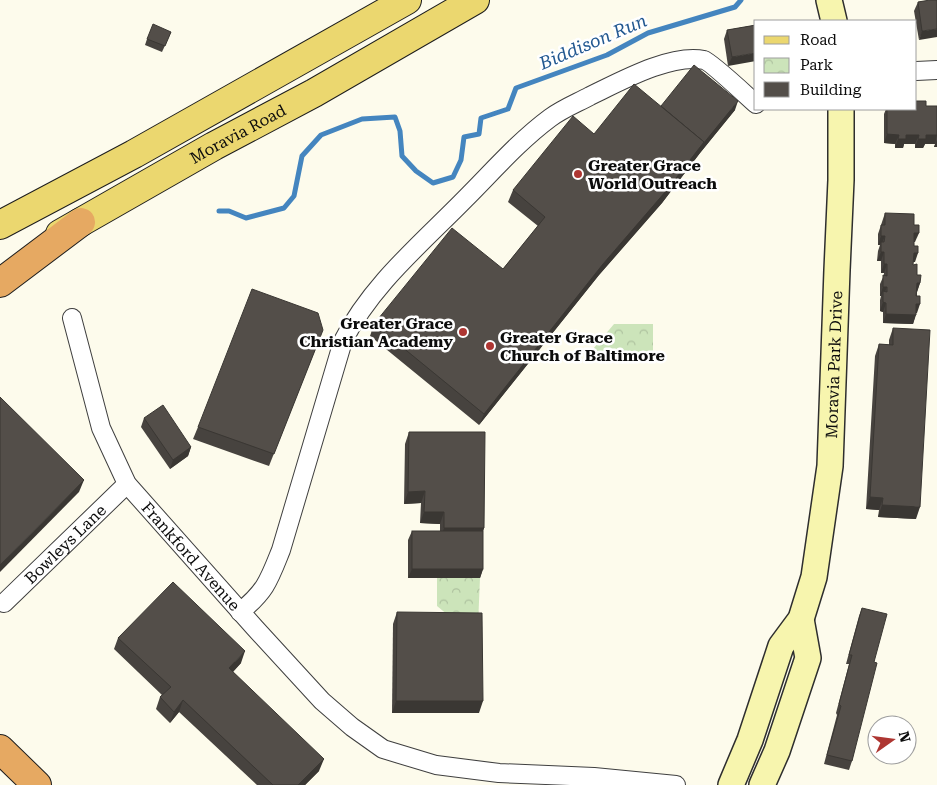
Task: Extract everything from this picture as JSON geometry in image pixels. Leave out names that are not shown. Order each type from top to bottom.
[{"type":"highway","points":[[0,283],[81,222]]},
{"type":"highway","points":[[0,749],[36,785]]},
{"type":"main road","name":"Moravia Road","points":[[0,225],[134,154],[407,0]]},
{"type":"main road","name":"Moravia Road","points":[[0,268],[214,146],[314,93],[475,0]]},
{"type":"main road","points":[[829,0],[834,20]]},
{"type":"main road","name":"Moravia Park Drive","points":[[730,785],[750,740],[781,646],[801,619],[814,577],[830,466],[841,180],[841,110]]},
{"type":"main road","name":"Moravia Park Drive","points":[[762,785],[776,751],[808,658],[801,619]]},
{"type":"street","points":[[240,612],[263,591],[277,559],[343,341],[354,319],[380,285],[528,136],[550,117],[579,101],[654,67],[678,61],[706,60],[754,103]]},
{"type":"street","points":[[917,71],[937,70]]},
{"type":"street","name":"Frankford Avenue","points":[[72,318],[101,428],[127,484],[240,612],[322,701],[352,728],[384,749],[436,765],[494,773],[594,777],[676,785]]},
{"type":"street","name":"Bowleys Lane","points":[[4,603],[127,484]]},
{"type":"green space","points":[[614,324],[653,324],[653,352],[595,352],[593,349]]},
{"type":"green space","points":[[437,578],[480,578],[478,625],[460,625],[437,606]]},
{"type":"building","points":[[937,0],[937,29],[922,31],[918,2]]},
{"type":"building","points":[[153,24],[171,32],[165,46],[147,39]]},
{"type":"building","points":[[754,25],[754,53],[732,57],[727,30]]},
{"type":"building","points":[[694,65],[738,101],[703,144],[704,142],[661,106]]},
{"type":"building","points":[[634,84],[704,142],[666,191],[603,264],[484,414],[374,324],[452,228],[503,269],[545,217],[513,190],[573,116],[594,134]]},
{"type":"building","points":[[917,101],[926,101],[926,106],[937,106],[937,135],[926,135],[926,139],[918,139],[919,135],[906,135],[906,139],[898,139],[899,135],[887,134],[887,110],[917,110]]},
{"type":"building","points":[[885,213],[914,214],[914,225],[919,225],[919,233],[914,233],[914,246],[918,246],[918,253],[914,253],[913,265],[917,264],[917,275],[921,275],[920,283],[917,283],[916,296],[920,296],[920,304],[916,304],[916,315],[886,314],[883,291],[887,292],[887,287],[883,287],[883,275],[887,276],[887,264],[884,264],[884,252],[881,252],[881,242],[884,242],[885,236],[881,236],[881,225],[885,225]]},
{"type":"building","points":[[252,289],[318,313],[323,330],[274,454],[198,427]]},
{"type":"building","points":[[893,328],[930,330],[920,507],[882,505],[883,498],[870,497],[879,344],[893,345]]},
{"type":"building","points":[[0,397],[84,480],[0,565]]},
{"type":"building","points":[[163,405],[191,447],[173,460],[144,418]]},
{"type":"building","points":[[409,432],[485,432],[484,528],[444,528],[444,512],[424,512],[425,491],[408,492]]},
{"type":"building","points":[[412,531],[483,531],[483,569],[412,569]]},
{"type":"building","points":[[173,582],[245,651],[229,668],[324,759],[298,785],[273,785],[183,700],[174,712],[160,697],[171,687],[118,638]]},
{"type":"building","points":[[862,608],[887,614],[874,662],[877,663],[852,761],[827,755],[841,706],[839,704],[852,655],[849,655]]},
{"type":"building","points":[[397,612],[482,613],[483,701],[396,701]]},
{"type":"waterway","name":"Biddison Run","points":[[219,211],[229,211],[246,218],[284,208],[294,196],[302,156],[321,135],[362,119],[395,117],[400,131],[402,156],[416,171],[433,183],[453,177],[461,160],[464,137],[479,134],[481,118],[508,109],[516,88],[607,55],[648,33],[735,7],[741,0]]},
{"type":"place","name":"Greater Grace World Outreach","points":[[578,174]]},
{"type":"place","name":"Greater Grace Christian Academy","points":[[463,332]]},
{"type":"place","name":"Greater Grace Church of Baltimore","points":[[490,346]]}]
